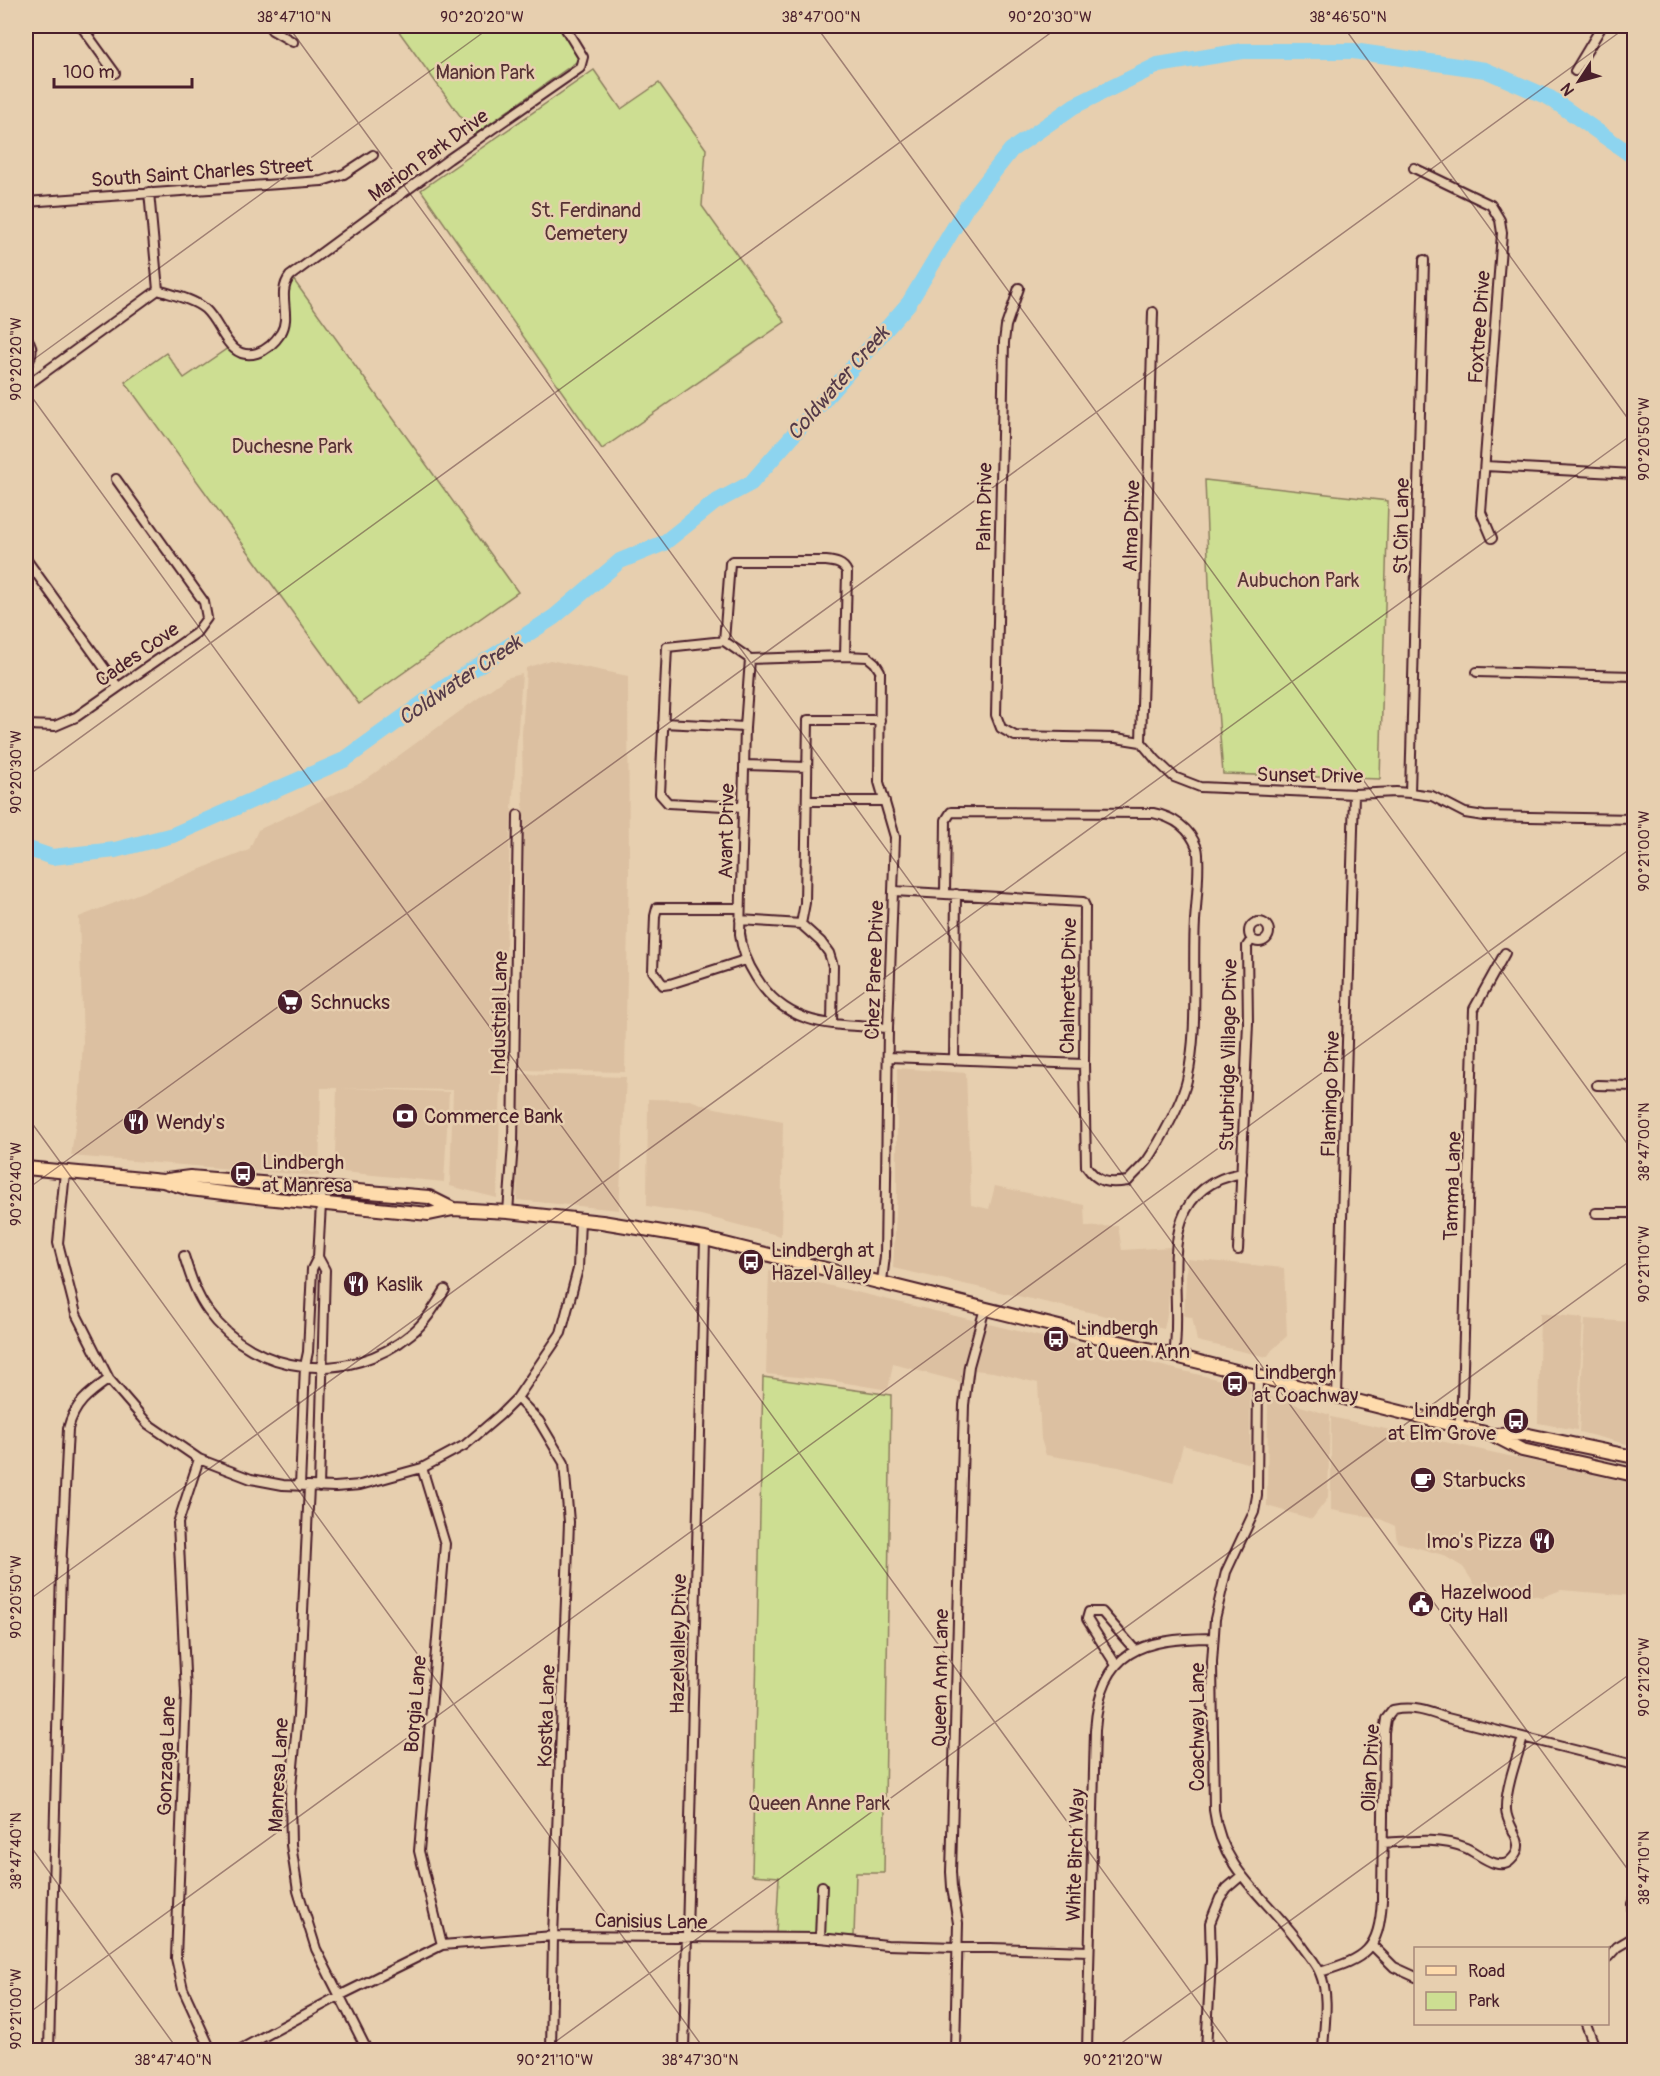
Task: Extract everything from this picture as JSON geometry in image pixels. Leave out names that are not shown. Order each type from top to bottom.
[{"type":"main road","points":[[26,1168],[163,1181],[190,1189],[429,1214],[453,1209],[508,1212],[648,1228],[705,1239],[882,1281],[1493,1435],[1522,1450],[1631,1476]]},
{"type":"main road","points":[[163,1181],[190,1177],[429,1197],[453,1209]]},
{"type":"main road","points":[[1493,1435],[1524,1434],[1635,1457]]},
{"type":"street","points":[[81,26],[115,73]]},
{"type":"street","points":[[269,26],[293,42]]},
{"type":"street","name":"Marion Park Drive","points":[[158,290],[195,303],[205,310],[231,346],[241,354],[251,355],[262,351],[271,345],[283,331],[286,320],[283,288],[286,280],[449,159],[580,68],[583,57],[564,26]]},
{"type":"street","points":[[1575,71],[1602,26]]},
{"type":"street","name":"South Saint Charles Street","points":[[26,202],[322,181],[344,174],[373,155]]},
{"type":"street","name":"Foxtree Drive","points":[[1414,168],[1491,206],[1500,220],[1502,233],[1481,512],[1492,538]]},
{"type":"street","points":[[26,386],[158,290],[149,192]]},
{"type":"street","name":"St Cin Lane","points":[[1410,793],[1424,260]]},
{"type":"street","name":"Palm Drive","points":[[1019,288],[1006,326],[1004,342],[996,715],[1001,729],[1015,736],[1116,738],[1141,742]]},
{"type":"street","name":"Alma Drive","points":[[1141,742],[1153,312]]},
{"type":"street","points":[[26,338],[31,345],[31,357],[27,362],[38,376]]},
{"type":"street","points":[[1485,466],[1635,474]]},
{"type":"street","name":"Cades Cove","points":[[26,725],[55,726],[76,717],[196,633],[207,618],[204,602],[116,479]]},
{"type":"street","points":[[26,559],[118,687]]},
{"type":"street","points":[[724,641],[732,561],[826,561],[845,567],[847,572],[845,656],[750,659],[724,641],[668,647],[660,794],[668,803],[743,807]]},
{"type":"street","name":"Chez Paree Drive","points":[[845,656],[868,657],[880,672],[879,782],[895,837],[888,1028],[885,1256],[882,1281]]},
{"type":"street","name":"Avant Drive","points":[[750,659],[745,727],[740,908],[740,934],[745,960],[761,986],[781,1006],[795,1015],[810,1021],[888,1028]]},
{"type":"street","points":[[1477,672],[1635,676]]},
{"type":"street","points":[[801,924],[805,903],[808,720],[880,720]]},
{"type":"street","points":[[663,723],[745,727]]},
{"type":"street","name":"Sunset Drive","points":[[1141,742],[1174,777],[1200,788],[1354,794],[1410,793],[1432,796],[1465,813],[1484,816],[1635,819]]},
{"type":"street","points":[[744,765],[807,767]]},
{"type":"street","name":"Flamingo Drive","points":[[1337,1396],[1354,794]]},
{"type":"street","points":[[807,801],[885,801]]},
{"type":"street","points":[[945,894],[946,820],[951,812],[1153,813],[1165,815],[1187,831],[1198,849],[1198,866],[1194,936],[1193,1031],[1187,1081],[1169,1123],[1146,1162],[1128,1181],[1101,1181],[1094,1177],[1086,1166],[1084,1064]]},
{"type":"street","name":"Industrial Lane","points":[[508,1212],[513,1144],[518,815]]},
{"type":"street","name":"Chalmette Drive","points":[[888,1057],[1084,1064],[1085,906],[1083,902],[894,891]]},
{"type":"street","points":[[954,1059],[956,894]]},
{"type":"street","points":[[740,908],[657,908],[653,971],[663,985],[745,960]]},
{"type":"street","points":[[740,920],[801,924],[821,942],[829,953],[833,966],[832,1024]]},
{"type":"street","name":"Sturbridge Village Drive","points":[[1238,1250],[1248,1023],[1247,946],[1252,939]]},
{"type":"street","name":"Tamma Lane","points":[[1459,1427],[1474,1009],[1505,953]]},
{"type":"street","points":[[1597,1085],[1635,1086]]},
{"type":"street","points":[[65,1172],[58,1243],[76,1314],[109,1379],[148,1424],[200,1459],[251,1479],[283,1485],[305,1487],[360,1485],[422,1467],[465,1445],[517,1398],[561,1333],[578,1269],[580,1219]]},
{"type":"street","name":"Sturbridge Village Drive","points":[[1174,1355],[1177,1248],[1182,1216],[1187,1205],[1204,1188],[1226,1176],[1242,1173]]},
{"type":"street","name":"Manresa Lane","points":[[322,1187],[318,1257],[312,1269],[308,1352],[305,1366],[305,1487],[298,1715],[290,1797],[291,1845],[298,1891],[316,1949],[367,2050]]},
{"type":"street","points":[[1596,1213],[1635,1213]]},
{"type":"street","name":"Hazelvalley Drive","points":[[684,2050],[705,1239]]},
{"type":"street","points":[[184,1256],[194,1286],[208,1311],[228,1333],[251,1351],[286,1365],[324,1367],[354,1364],[373,1358],[412,1334],[430,1315],[445,1290]]},
{"type":"street","name":"Manresa Lane","points":[[318,1257],[325,1270],[319,1487]]},
{"type":"street","name":"Queen Ann Lane","points":[[955,2050],[958,1923],[951,1872],[964,1406],[969,1366],[985,1308]]},
{"type":"street","name":"Coachway Lane","points":[[1258,1376],[1255,1509],[1226,1572],[1219,1596],[1213,1638],[1214,1810],[1217,1830],[1231,1861],[1241,1876],[1297,1937],[1320,1972],[1324,1990],[1323,2050]]},
{"type":"street","points":[[49,2050],[61,1570],[68,1430],[71,1415],[85,1397],[109,1379]]},
{"type":"street","name":"Kostka Lane","points":[[517,1398],[539,1421],[564,1463],[569,1522],[553,1936],[551,2050]]},
{"type":"street","name":"Gonzaga Lane","points":[[200,1459],[178,1523],[177,1543],[186,1694],[176,1958],[183,1989],[211,2050]]},
{"type":"street","name":"Borgia Lane","points":[[422,1467],[446,1544],[419,1851],[442,1945]]},
{"type":"street","points":[[1116,1665],[1092,1629],[1087,1619],[1089,1612],[1102,1612],[1135,1650]]},
{"type":"street","name":"White Birch Way","points":[[1087,2050],[1096,1708],[1101,1690],[1109,1672],[1135,1650],[1163,1641],[1213,1638]]},
{"type":"street","name":"Olian Drive","points":[[1372,1946],[1381,1919],[1384,1732],[1386,1719],[1393,1710],[1414,1708],[1523,1738],[1635,1765]]},
{"type":"street","points":[[1383,1843],[1427,1840],[1448,1843],[1464,1847],[1493,1863],[1504,1865],[1509,1862],[1516,1854],[1519,1844],[1506,1810],[1523,1738]]},
{"type":"street","points":[[1206,2050],[1211,1961],[1210,1923],[1220,1898],[1227,1888],[1241,1876]]},
{"type":"street","points":[[820,1938],[822,1886]]},
{"type":"street","points":[[1635,1900],[1632,1904],[1635,1926]]},
{"type":"street","name":"Canisius Lane","points":[[239,2050],[339,1996],[442,1945],[553,1936],[820,1938],[887,1945],[1089,1951]]},
{"type":"street","points":[[1609,1956],[1617,1947],[1635,1937]]},
{"type":"street","points":[[1320,1972],[1346,1963],[1372,1946],[1394,1968],[1414,1976]]},
{"type":"street","points":[[1586,2025],[1596,2050]]},
{"type":"shaded area","points":[[550,660],[628,676],[629,873],[625,1072],[521,1070],[524,878],[522,734],[526,668]]},
{"type":"shaded area","points":[[522,674],[510,836],[497,1198],[450,1186],[453,1090],[338,1088],[449,1092],[444,1182],[343,1172],[335,1155],[337,1088],[321,1088],[319,1176],[71,1156],[80,1092],[83,1041],[79,917],[249,850],[258,830],[365,780],[506,678]]},
{"type":"shaded area","points":[[897,1068],[966,1073],[971,1205],[989,1209],[995,1186],[1084,1205],[1085,1227],[1118,1226],[1122,1250],[1170,1247],[1168,1310],[1164,1329],[893,1268],[897,1192]]},
{"type":"shaded area","points":[[519,1074],[626,1077],[619,1210],[517,1200]]},
{"type":"shaded area","points":[[648,1099],[690,1100],[710,1107],[783,1121],[781,1236],[701,1215],[647,1206]]},
{"type":"shaded area","points":[[1187,1259],[1284,1268],[1287,1336],[1267,1357],[1197,1341],[1192,1317],[1184,1316]]},
{"type":"shaded area","points":[[769,1271],[1250,1387],[1250,1464],[1183,1445],[1173,1483],[1119,1467],[1046,1455],[1041,1439],[1038,1383],[993,1372],[974,1370],[961,1382],[893,1364],[888,1390],[829,1380],[766,1374]]},
{"type":"shaded area","points":[[1540,1313],[1583,1318],[1577,1430],[1538,1423]]},
{"type":"shaded area","points":[[1585,1319],[1634,1322],[1634,1446],[1579,1432]]},
{"type":"shaded area","points":[[1268,1396],[1330,1415],[1328,1498],[1312,1519],[1267,1506]]},
{"type":"shaded area","points":[[1331,1417],[1632,1483],[1634,1486],[1634,1596],[1561,1590],[1543,1597],[1475,1585],[1463,1567],[1443,1555],[1397,1542],[1395,1526],[1380,1519],[1331,1510]]},
{"type":"green space","name":"Manion Park","points":[[395,26],[565,26],[586,55],[474,135]]},
{"type":"green space","name":"St. Ferdinand Cemetery","points":[[594,70],[621,109],[659,83],[706,149],[702,206],[785,322],[602,449],[421,190]]},
{"type":"green space","name":"Duchesne Park","points":[[293,279],[518,592],[359,704],[125,382],[166,353],[184,378],[231,346],[241,354],[262,351],[283,331],[283,288]]},
{"type":"green space","name":"Aubuchon Park","points":[[1205,480],[1388,501],[1380,779],[1223,774],[1210,609]]},
{"type":"green space","name":"Queen Anne Park","points":[[763,1377],[891,1395],[884,1873],[856,1873],[854,1936],[776,1934],[779,1877],[752,1875]]},
{"type":"waterway","name":"Coldwater Creek","points":[[26,848],[52,857],[115,850],[173,835],[344,760],[445,687],[554,617],[620,561],[664,543],[714,503],[751,483],[909,303],[967,206],[1011,150],[1074,106],[1158,65],[1243,51],[1353,51],[1485,70],[1550,98],[1634,157]]},
{"type":"place","name":"Schnucks","points":[[290,1002]]},
{"type":"place","name":"Commerce Bank","points":[[405,1116]]},
{"type":"place","name":"Wendy's","points":[[136,1122]]},
{"type":"place","name":"Lindbergh at Manresa","points":[[243,1174]]},
{"type":"place","name":"Lindbergh at Hazel Valley","points":[[751,1262]]},
{"type":"place","name":"Kaslik","points":[[356,1284]]},
{"type":"place","name":"Lindbergh at Queen Ann","points":[[1056,1339]]},
{"type":"place","name":"Lindbergh at Coachway","points":[[1235,1384]]},
{"type":"place","name":"Lindbergh at Elm Grove","points":[[1516,1421]]},
{"type":"place","name":"Starbucks","points":[[1423,1480]]},
{"type":"place","name":"Imo's Pizza","points":[[1542,1541]]},
{"type":"place","name":"Hazelwood City Hall","points":[[1421,1604]]}]
